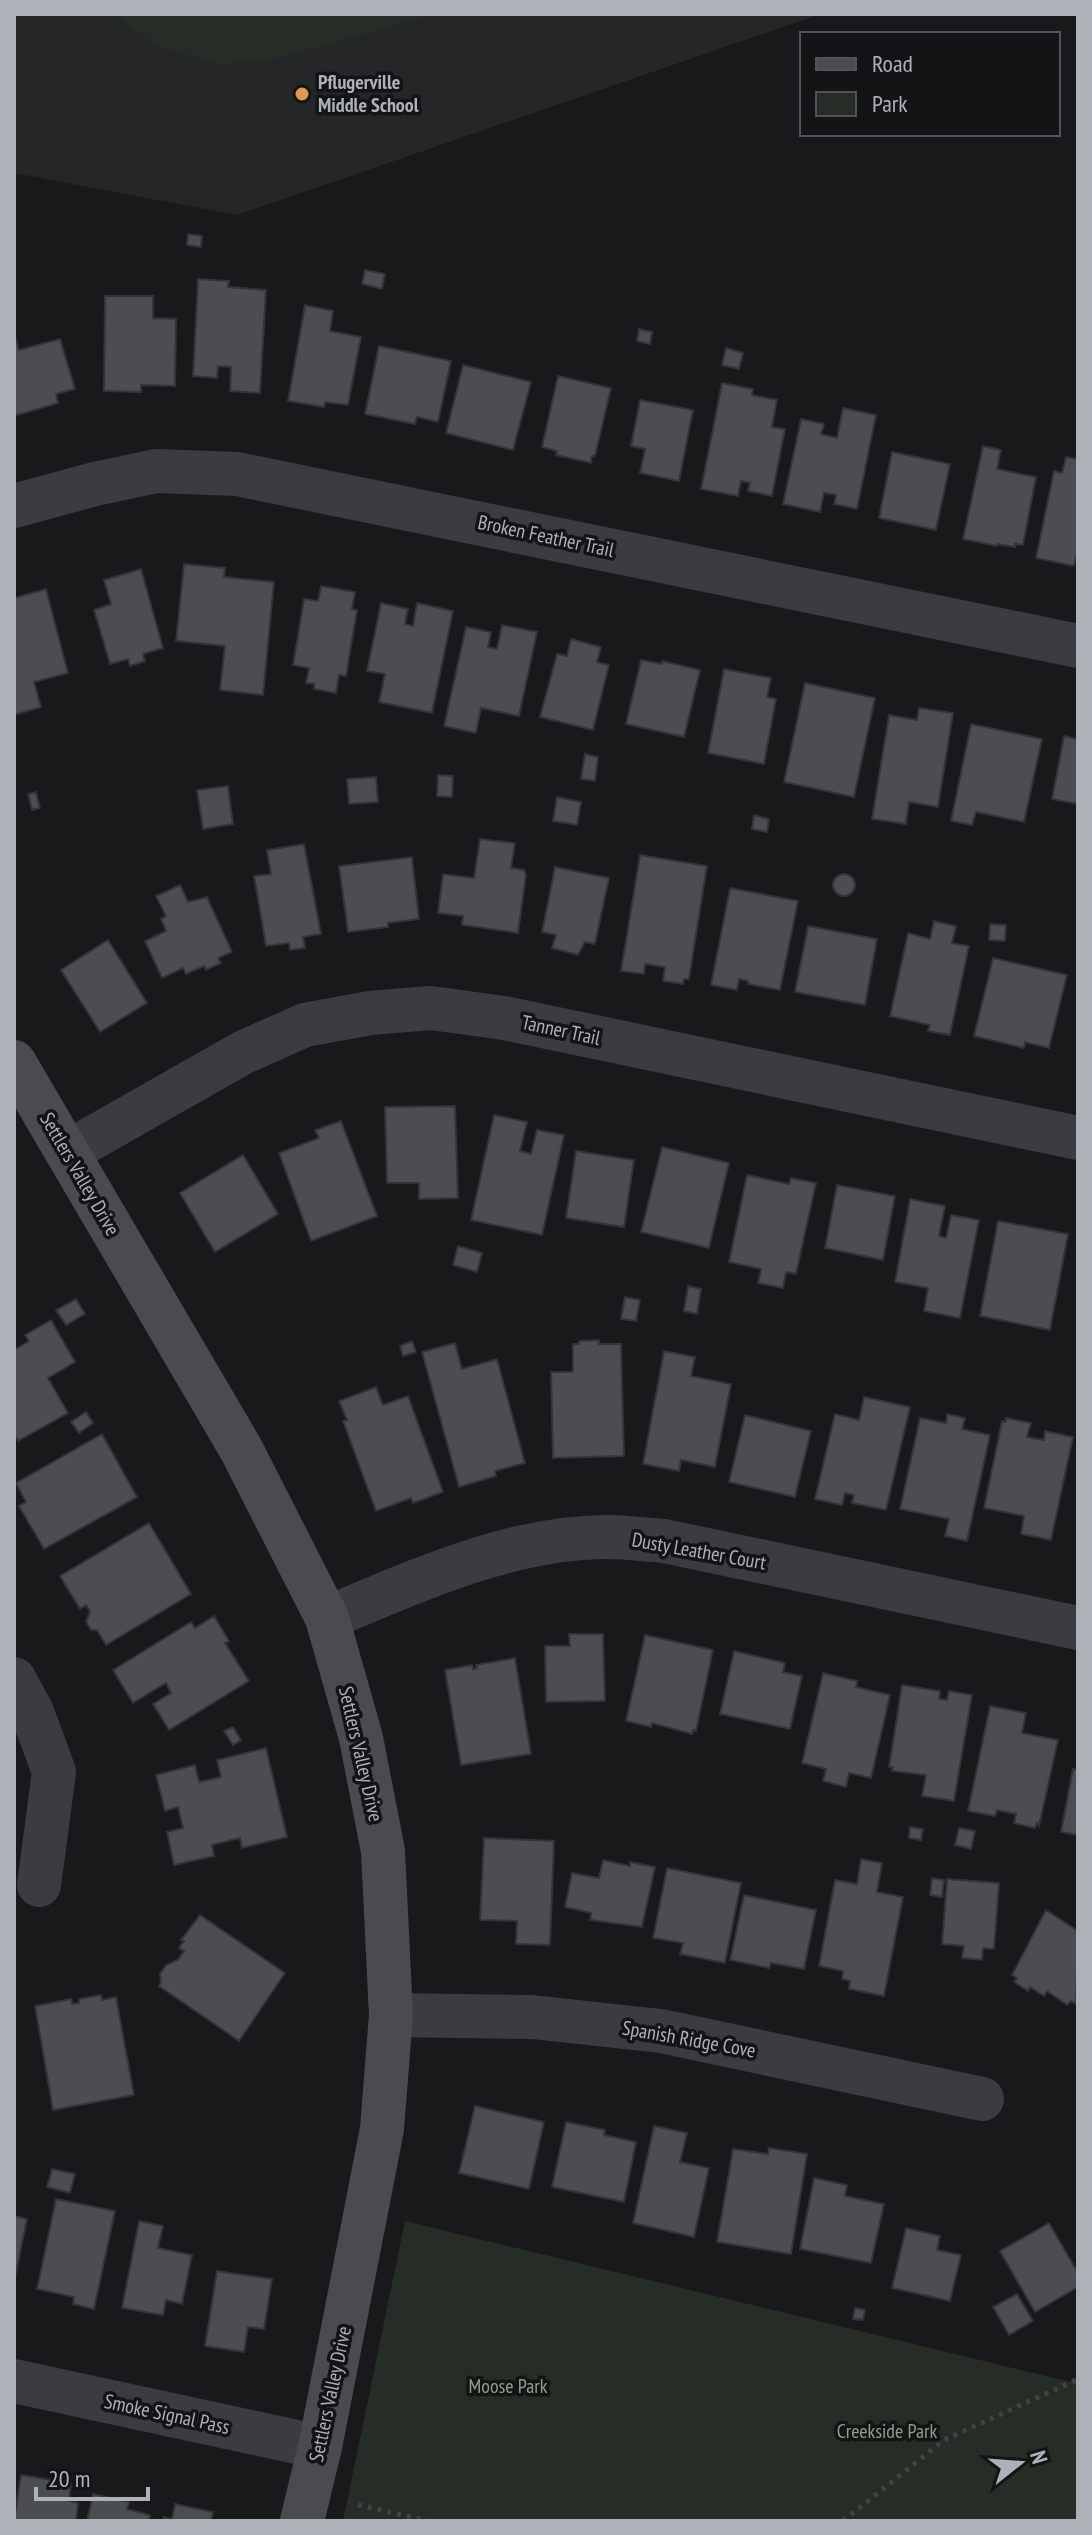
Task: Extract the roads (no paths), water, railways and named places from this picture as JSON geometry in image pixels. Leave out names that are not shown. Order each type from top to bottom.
[{"type":"street","name":"Broken Feather Trail","points":[[14,506],[156,471],[237,474],[1078,646]]},
{"type":"street","name":"Tanner Trail","points":[[68,1152],[242,1053],[305,1025],[370,1013],[431,1008],[504,1018],[1078,1138]]},
{"type":"street","name":"Settlers Valley Drive","points":[[14,1062],[241,1449],[327,1618],[361,1738],[383,1851],[391,2015],[382,2129],[320,2447],[302,2521]]},
{"type":"street","name":"Dusty Leather Court","points":[[327,1618],[443,1571],[500,1552],[551,1541],[609,1537],[664,1541],[1078,1628]]},
{"type":"street","points":[[14,1679],[32,1712],[54,1772],[39,1885]]},
{"type":"street","name":"Spanish Ridge Cove","points":[[391,2015],[532,2017],[661,2031],[982,2099]]},
{"type":"street","name":"Smoke Signal Pass","points":[[14,2381],[320,2447]]},
{"type":"place","name":"Pflugerville Middle School","points":[[302,94]]},
{"type":"park label","name":"Moose Park","points":[[508,2386]]},
{"type":"park label","name":"Creekside Park","points":[[887,2431]]}]
